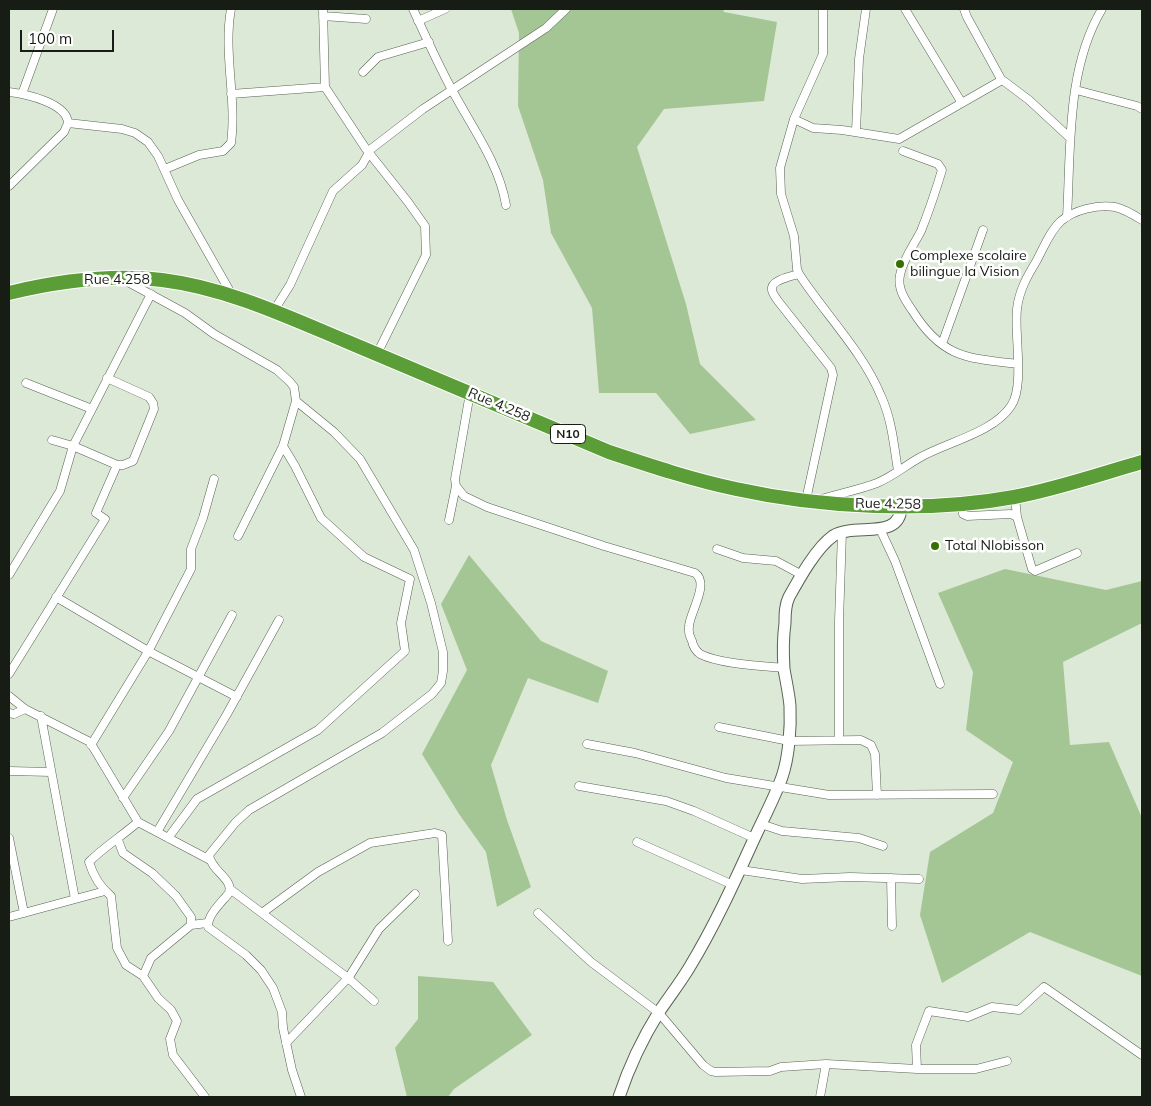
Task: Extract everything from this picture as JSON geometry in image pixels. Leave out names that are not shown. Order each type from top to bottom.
[{"type":"highway","name":"Rue 4.258","points":[[9,293],[70,281],[97,278],[142,279],[185,284],[234,298],[273,312],[609,452],[653,467],[737,489],[811,501],[901,506],[962,504],[1016,497],[1142,462]]},
{"type":"street","points":[[22,94],[53,9]]},
{"type":"street","points":[[165,169],[199,155],[218,152],[228,148],[231,143],[228,27],[230,9]]},
{"type":"street","points":[[413,9],[452,90],[492,164],[503,189],[506,205]]},
{"type":"street","points":[[418,21],[445,9]]},
{"type":"street","points":[[273,312],[290,285],[333,191],[357,170],[365,161],[368,153],[423,109],[546,28],[566,9]]},
{"type":"street","points":[[823,9],[823,54],[794,118],[780,168],[781,194],[794,236],[799,274],[868,369],[881,395],[892,430],[898,471]]},
{"type":"street","points":[[856,132],[859,59],[866,9]]},
{"type":"street","points":[[905,9],[960,100],[960,104]]},
{"type":"street","points":[[964,9],[1002,80],[1029,100],[1069,138]]},
{"type":"street","points":[[1067,217],[1070,167],[1069,138],[1082,53],[1091,26],[1102,9]]},
{"type":"street","points":[[366,19],[323,12],[325,87],[368,153],[425,226],[426,255],[377,354]]},
{"type":"street","points":[[363,72],[378,57],[429,42]]},
{"type":"street","points":[[794,118],[812,128],[856,132],[899,139],[1002,80]]},
{"type":"street","points":[[231,94],[325,87]]},
{"type":"street","points":[[1076,90],[1142,109]]},
{"type":"street","points":[[9,92],[22,94],[59,107],[66,114],[68,123],[64,132],[9,186]]},
{"type":"street","points":[[68,123],[122,129],[135,133],[148,142],[165,169],[178,200],[234,298]]},
{"type":"street","points":[[903,151],[938,164],[942,170],[921,231],[902,267],[899,277],[904,299],[916,318],[933,338],[956,354],[968,358],[1018,364]]},
{"type":"street","points":[[799,274],[776,282],[772,285],[771,289],[778,301],[831,368],[833,375],[811,501],[876,483],[929,453],[986,427],[1005,414],[1016,394],[1018,364],[1017,310],[1021,290],[1053,230],[1067,217],[1098,207],[1115,207],[1132,213],[1142,220]]},
{"type":"street","points":[[942,344],[983,230]]},
{"type":"street","points":[[122,279],[184,313],[214,334],[277,370],[294,387],[296,401],[283,446],[238,536]]},
{"type":"street","points":[[9,575],[60,492],[73,446],[151,294]]},
{"type":"street","points":[[52,440],[73,446],[117,465],[128,464],[133,461],[154,409],[153,403],[149,397],[107,378]]},
{"type":"street","points":[[26,383],[92,408]]},
{"type":"street","points":[[449,520],[470,393]]},
{"type":"street","points":[[296,401],[334,432],[360,460],[414,550],[431,603],[443,652],[441,683],[432,694],[382,733],[249,810],[234,823],[210,855],[214,868],[230,884],[230,889],[229,894],[207,923],[210,930],[246,954],[261,970],[272,988],[279,1003],[286,1043],[301,1097]]},
{"type":"street","points":[[168,838],[197,800],[318,730],[405,651],[401,623],[410,580],[364,557],[321,518],[283,446]]},
{"type":"street","points":[[9,674],[105,519],[96,513],[117,465]]},
{"type":"street","points":[[91,745],[148,651],[191,569],[191,549],[203,518],[214,479]]},
{"type":"street","points":[[456,486],[464,496],[487,507],[604,546],[694,573],[700,579],[701,586],[688,628],[689,636],[696,650],[708,657],[746,665],[784,668]]},
{"type":"street","points":[[1016,497],[1017,517],[1032,569],[1035,571],[1077,553]]},
{"type":"street","points":[[962,504],[963,514],[967,516],[1011,514],[1017,517]]},
{"type":"street","points":[[621,1096],[636,1052],[706,939],[741,870],[783,775],[789,741],[790,704],[784,668],[784,635],[788,600],[802,575],[824,545],[835,535],[842,532],[880,529],[896,523],[901,515],[901,506]]},
{"type":"street","points":[[880,529],[895,561],[940,684]]},
{"type":"street","points":[[839,740],[839,611],[842,532]]},
{"type":"street","points":[[716,549],[743,558],[776,561],[802,575]]},
{"type":"street","points":[[56,597],[148,651],[236,697]]},
{"type":"street","points":[[123,798],[169,731],[232,616]]},
{"type":"street","points":[[157,832],[236,697],[278,620]]},
{"type":"street","points":[[9,696],[25,709],[90,742],[138,822],[210,860]]},
{"type":"street","points":[[9,713],[14,714],[25,709]]},
{"type":"street","points":[[40,716],[75,899]]},
{"type":"street","points":[[719,727],[789,741],[861,740],[872,745],[875,754],[877,795]]},
{"type":"street","points":[[587,744],[635,753],[726,778],[829,796],[993,794]]},
{"type":"street","points":[[9,771],[51,772]]},
{"type":"street","points":[[578,786],[666,801],[694,811],[754,838]]},
{"type":"street","points":[[138,822],[118,840],[105,846],[89,862],[91,871],[105,891],[111,896],[117,948],[126,965],[143,976],[158,998],[171,1010],[177,1021],[170,1039],[173,1055],[205,1097]]},
{"type":"street","points":[[761,824],[782,831],[859,838],[883,846]]},
{"type":"street","points":[[262,913],[318,872],[370,844],[435,833],[442,835],[448,941]]},
{"type":"street","points":[[9,838],[24,913]]},
{"type":"street","points":[[118,840],[122,853],[152,873],[176,896],[191,917],[191,925]]},
{"type":"street","points":[[637,842],[733,885]]},
{"type":"street","points":[[741,870],[802,879],[850,877],[919,879]]},
{"type":"street","points":[[891,878],[892,926]]},
{"type":"street","points":[[230,889],[348,978],[374,1001]]},
{"type":"street","points":[[9,917],[105,891]]},
{"type":"street","points":[[286,1043],[348,978],[379,929],[415,894]]},
{"type":"street","points":[[538,913],[591,962],[659,1013],[703,1065],[711,1071],[770,1071],[781,1066],[826,1064],[976,1070],[1007,1061]]},
{"type":"street","points":[[143,976],[151,958],[191,925],[207,923]]},
{"type":"street","points":[[917,1069],[916,1045],[930,1011],[968,1017],[992,1007],[1019,1010],[1044,987],[1142,1054]]},
{"type":"street","points":[[820,1097],[826,1064]]},
{"type":"green space","points":[[511,9],[723,9],[724,12],[777,22],[764,101],[664,109],[637,147],[686,304],[700,364],[756,420],[690,434],[656,393],[599,393],[592,308],[551,233],[543,180],[518,106],[519,33]]},
{"type":"green space","points":[[469,555],[541,641],[608,671],[598,703],[528,678],[491,765],[507,820],[531,887],[497,907],[486,852],[459,814],[422,754],[467,670],[441,604]]},
{"type":"green space","points":[[1005,569],[1106,590],[1142,581],[1142,623],[1063,662],[1070,745],[1109,742],[1142,818],[1142,976],[1030,932],[942,983],[920,915],[930,852],[993,813],[1013,762],[966,730],[973,672],[938,593]]},
{"type":"green space","points":[[418,976],[493,982],[532,1035],[454,1089],[448,1097],[407,1097],[395,1048],[418,1019]]},
{"type":"place","name":"Complexe scolaire bilingue la Vision","points":[[900,264]]},
{"type":"place","name":"Total Nlobisson","points":[[935,546]]}]
